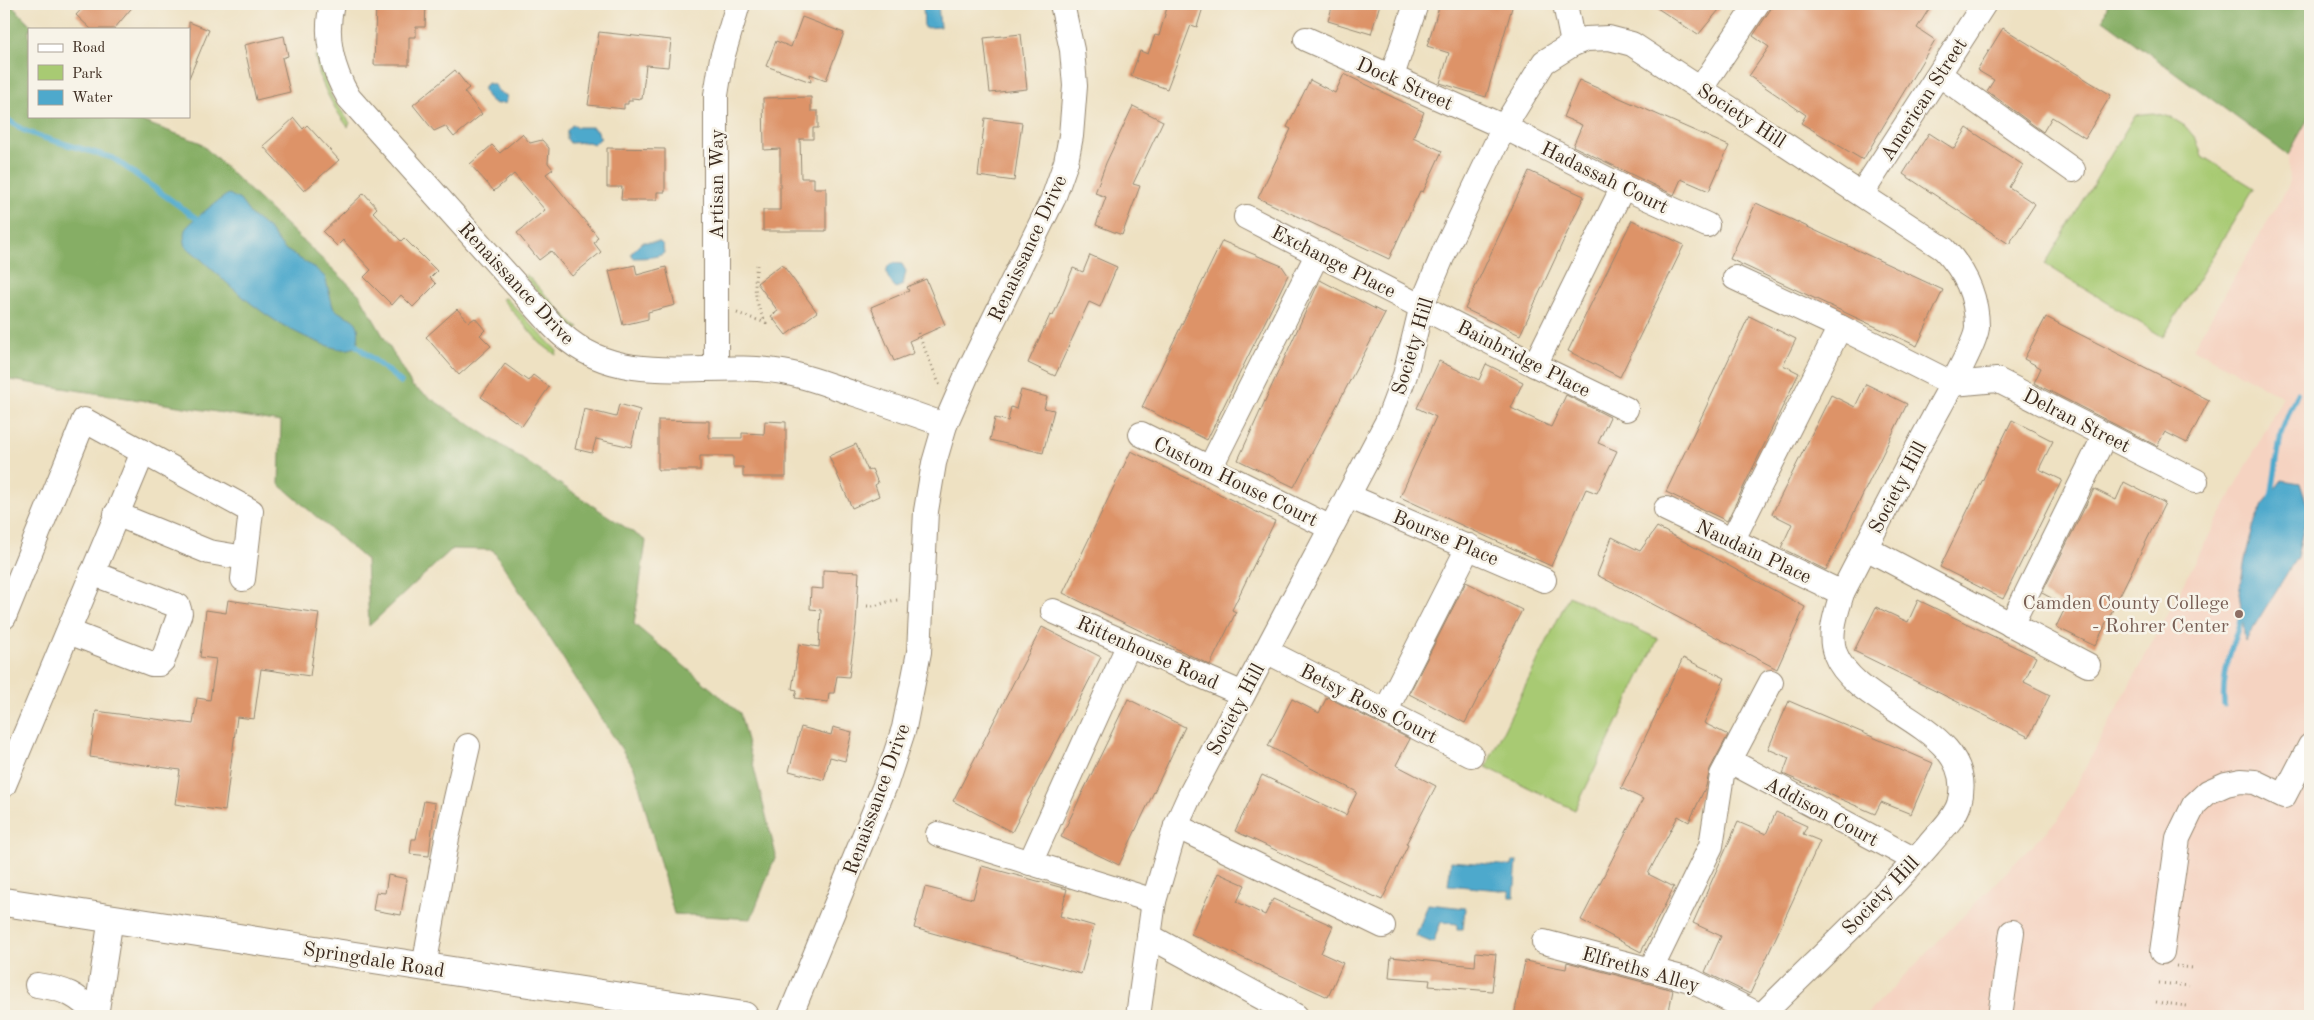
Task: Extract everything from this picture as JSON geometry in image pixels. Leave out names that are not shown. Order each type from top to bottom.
[{"type":"main road","name":"Springdale Road","points":[[4,902],[744,1016]]},
{"type":"street","name":"Renaissance Drive","points":[[332,4],[329,33],[333,62],[336,74],[349,98],[564,338],[587,353],[625,366],[648,370],[759,368],[798,374],[945,426]]},
{"type":"street","name":"Artisan Way","points":[[716,368],[716,95],[722,58],[738,4]]},
{"type":"street","name":"Renaissance Drive","points":[[790,1016],[886,783],[906,720],[920,645],[926,511],[934,463],[945,426],[969,370],[1053,199],[1066,162],[1072,136],[1075,86],[1072,50],[1062,4]]},
{"type":"street","points":[[1392,76],[1416,4]]},
{"type":"street","points":[[1565,4],[1573,44]]},
{"type":"street","points":[[1701,88],[1757,4]]},
{"type":"street","name":"American Street","points":[[1862,193],[1940,75],[1984,4]]},
{"type":"street","name":"Society Hill","points":[[1138,1016],[1154,902],[1176,826],[1190,794],[1388,420],[1405,375],[1422,305],[1445,250],[1504,127],[1544,62],[1573,44],[1586,39],[1609,38],[1632,44],[1862,193],[1944,249],[1959,264],[1972,288],[1977,329],[1953,384],[1842,593],[1834,627],[1834,651],[1851,678],[1946,746],[1961,778],[1959,804],[1953,817],[1915,860],[1761,1016]]},
{"type":"street","name":"Dock Street","points":[[1306,39],[1504,127]]},
{"type":"street","points":[[1940,75],[2073,170]]},
{"type":"street","name":"Hadassah Court","points":[[1504,127],[1623,188],[1706,225]]},
{"type":"street","points":[[1535,365],[1623,188]]},
{"type":"street","name":"Exchange Place","points":[[1246,217],[1422,305]]},
{"type":"street","points":[[1210,468],[1318,253]]},
{"type":"street","points":[[1734,278],[1840,327],[1953,384]]},
{"type":"street","name":"Bainbridge Place","points":[[1422,305],[1535,365],[1626,409]]},
{"type":"street","points":[[1732,541],[1840,327]]},
{"type":"street","name":"Delran Street","points":[[1953,384],[1997,380],[2196,481]]},
{"type":"street","points":[[4,617],[84,420],[251,511],[244,568],[116,514]]},
{"type":"street","name":"Custom House Court","points":[[1141,434],[1331,528]]},
{"type":"street","points":[[2011,625],[2105,435]]},
{"type":"street","points":[[4,785],[143,452]]},
{"type":"street","name":"Bourse Place","points":[[1348,496],[1469,546],[1544,580]]},
{"type":"street","name":"Naudain Place","points":[[1666,510],[1842,593]]},
{"type":"street","points":[[1386,710],[1469,546]]},
{"type":"street","points":[[1866,548],[2088,665]]},
{"type":"street","points":[[69,632],[152,664],[159,664],[164,660],[180,613],[178,606],[92,573]]},
{"type":"street","name":"Rittenhouse Road","points":[[1053,611],[1243,694]]},
{"type":"street","points":[[1030,863],[1129,644]]},
{"type":"street","name":"Betsy Ross Court","points":[[1266,650],[1471,755]]},
{"type":"street","points":[[1651,969],[1712,846],[1722,775],[1771,682]]},
{"type":"street","points":[[424,966],[447,838],[468,746]]},
{"type":"street","points":[[2162,952],[2178,838],[2194,805],[2208,792],[2226,784],[2241,781],[2255,782],[2284,796],[2310,746]]},
{"type":"street","name":"Addison Court","points":[[1730,761],[1915,860]]},
{"type":"street","points":[[1176,826],[1383,926]]},
{"type":"street","points":[[938,834],[1154,902]]},
{"type":"street","points":[[96,1016],[111,918]]},
{"type":"street","points":[[2000,1016],[2012,932]]},
{"type":"street","points":[[1149,936],[1296,1016]]},
{"type":"street","name":"Elfreths Alley","points":[[1544,942],[1690,980],[1761,1016]]},
{"type":"street","points":[[38,985],[67,991],[83,1001],[96,1016]]},
{"type":"path","points":[[737,313],[766,323],[760,313],[754,290],[757,265]]},
{"type":"path","points":[[918,333],[940,386]]},
{"type":"path","points":[[867,606],[876,607],[890,600],[900,600]]},
{"type":"path","points":[[2158,982],[2190,986]]},
{"type":"path","points":[[2156,1002],[2187,1006]]},
{"type":"shaded area","name":"Camden County College - Rohrer Center","points":[[2310,115],[2310,1016],[1865,1016],[2058,819],[2283,397],[2193,348],[2289,185],[2288,155]]},
{"type":"green space","points":[[4,4],[10,4],[34,28],[28,28],[28,118],[133,118],[199,142],[359,294],[412,386],[646,541],[634,624],[740,713],[776,855],[751,919],[674,914],[635,770],[493,550],[452,549],[369,626],[366,560],[279,484],[281,422],[4,379]]},
{"type":"green space","points":[[2108,4],[2310,4],[2310,115],[2288,155],[2103,20]]},
{"type":"green space","points":[[315,55],[319,56],[332,97],[350,123],[348,127],[327,93]]},
{"type":"green space","points":[[2153,113],[2170,117],[2185,126],[2196,139],[2202,156],[2254,188],[2163,337],[2045,264],[2135,115]]},
{"type":"green space","points":[[526,274],[579,328],[576,330],[559,316],[525,277]]},
{"type":"green space","points":[[506,298],[557,351],[556,355],[540,343],[502,299]]},
{"type":"green space","points":[[1569,596],[1658,639],[1575,810],[1486,767]]},
{"type":"water","points":[[923,4],[938,4],[940,27],[924,28]]},
{"type":"water","points":[[488,83],[495,85],[498,91],[507,96],[506,103],[497,104],[489,99],[484,89],[484,86]]},
{"type":"water","points":[[572,125],[576,127],[592,127],[598,131],[601,138],[594,144],[588,142],[570,143],[567,139],[567,131]]},
{"type":"water","points":[[229,194],[240,200],[251,215],[269,229],[283,248],[325,277],[333,307],[356,323],[359,335],[357,346],[348,349],[334,348],[305,337],[277,322],[252,304],[186,247],[184,234],[187,227]]},
{"type":"water","points":[[642,242],[660,242],[663,245],[664,253],[654,257],[633,258],[631,253]]},
{"type":"water","points":[[894,263],[902,264],[906,271],[903,285],[896,288],[887,274],[887,268]]},
{"type":"water","points":[[2282,480],[2300,483],[2308,508],[2297,557],[2245,641],[2239,592],[2245,560],[2253,527],[2263,504]]},
{"type":"water","points":[[1451,861],[1512,866],[1513,861],[1517,861],[1514,897],[1510,897],[1510,891],[1448,885]]},
{"type":"water","points":[[1428,904],[1465,908],[1463,929],[1457,929],[1457,924],[1441,922],[1433,943],[1416,936]]},
{"type":"building","points":[[86,4],[135,4],[115,28],[90,28],[76,15]]},
{"type":"building","points":[[376,4],[426,4],[425,27],[416,27],[416,37],[409,37],[409,65],[374,65]]},
{"type":"building","points":[[1168,4],[1204,4],[1197,27],[1191,25],[1167,89],[1131,76],[1140,51],[1148,54],[1155,35],[1159,36]]},
{"type":"building","points":[[1333,4],[1380,4],[1371,34],[1328,21]]},
{"type":"building","points":[[1440,4],[1513,4],[1486,97],[1440,83],[1449,53],[1427,46]]},
{"type":"building","points":[[1651,4],[1724,4],[1698,35]]},
{"type":"building","points":[[1774,4],[1932,4],[1917,28],[1935,40],[1863,160],[1801,123],[1806,115],[1749,76],[1769,47],[1753,36]]},
{"type":"building","points":[[802,17],[844,33],[826,80],[810,74],[811,82],[766,66],[776,41],[791,47]]},
{"type":"building","points":[[189,22],[209,30],[190,76],[190,28]]},
{"type":"building","points":[[2003,28],[2111,95],[2085,138],[2052,117],[2043,132],[1987,91],[1994,80],[1977,70]]},
{"type":"building","points":[[599,32],[671,40],[668,67],[646,65],[642,99],[632,98],[632,101],[628,101],[628,104],[624,104],[624,109],[588,105]]},
{"type":"building","points":[[1021,34],[1027,89],[990,93],[984,38]]},
{"type":"building","points":[[284,36],[288,56],[282,58],[290,92],[256,100],[244,45]]},
{"type":"building","points":[[455,70],[469,88],[464,92],[482,114],[454,137],[445,126],[434,131],[413,105]]},
{"type":"building","points":[[1344,74],[1424,112],[1413,137],[1442,151],[1423,192],[1420,191],[1389,259],[1258,198],[1291,129],[1287,127],[1310,80],[1335,93]]},
{"type":"building","points":[[1579,80],[1729,146],[1709,191],[1681,179],[1674,195],[1573,146],[1582,125],[1563,117]]},
{"type":"building","points":[[811,97],[811,111],[818,111],[818,128],[813,128],[813,139],[800,139],[801,178],[814,178],[814,188],[826,188],[826,231],[763,231],[763,210],[780,210],[780,149],[764,150],[763,98]]},
{"type":"building","points":[[1133,106],[1163,121],[1133,184],[1140,186],[1122,235],[1096,225],[1106,197],[1095,193],[1106,163]]},
{"type":"building","points":[[294,118],[303,129],[307,125],[339,160],[304,191],[263,146]]},
{"type":"building","points":[[985,118],[1022,123],[1014,181],[978,176]]},
{"type":"building","points":[[1967,128],[2023,165],[2009,187],[2035,204],[2009,244],[1903,174],[1929,133],[1954,149]]},
{"type":"building","points":[[522,134],[530,143],[542,140],[549,148],[548,163],[553,169],[546,174],[598,237],[594,243],[601,252],[572,276],[551,251],[539,260],[517,233],[545,210],[514,174],[494,191],[470,164],[492,145],[500,153]]},
{"type":"building","points":[[607,148],[665,149],[665,192],[657,192],[657,200],[621,200],[622,187],[607,187]]},
{"type":"building","points":[[1529,171],[1584,196],[1520,335],[1465,309]]},
{"type":"building","points":[[364,193],[377,208],[373,212],[401,241],[404,238],[437,271],[430,278],[436,284],[413,307],[401,295],[392,305],[364,277],[371,270],[343,240],[337,246],[323,232]]},
{"type":"building","points":[[1756,203],[1943,290],[1917,346],[1730,259]]},
{"type":"building","points":[[1632,220],[1684,245],[1620,377],[1568,351]]},
{"type":"building","points":[[1222,241],[1282,266],[1288,275],[1207,440],[1142,407]]},
{"type":"building","points":[[1090,255],[1117,267],[1100,307],[1089,302],[1055,376],[1028,363],[1050,315],[1053,316],[1073,268],[1083,272]]},
{"type":"building","points":[[782,264],[817,312],[786,335],[771,316],[778,311],[757,283]]},
{"type":"building","points":[[635,265],[637,275],[666,267],[675,305],[648,312],[648,319],[623,325],[609,271]]},
{"type":"building","points":[[926,279],[945,325],[909,341],[914,353],[894,361],[871,307],[909,291],[907,287]]},
{"type":"building","points":[[1320,280],[1385,314],[1294,487],[1238,460]]},
{"type":"building","points":[[457,309],[469,322],[475,318],[485,330],[480,335],[491,346],[459,375],[426,337]]},
{"type":"building","points":[[1749,316],[1796,339],[1783,365],[1799,373],[1727,521],[1666,492]]},
{"type":"building","points":[[2046,317],[2209,400],[2187,443],[2165,432],[2157,446],[2034,383],[2041,368],[2024,359]]},
{"type":"building","points":[[1439,361],[1479,380],[1486,364],[1523,382],[1511,408],[1551,427],[1566,395],[1610,417],[1598,443],[1617,451],[1597,493],[1586,489],[1551,566],[1400,497],[1436,417],[1417,408]]},
{"type":"building","points":[[505,364],[528,381],[533,375],[549,387],[522,426],[481,397]]},
{"type":"building","points":[[1866,384],[1907,404],[1826,570],[1781,548],[1792,524],[1772,514],[1831,395],[1855,407]]},
{"type":"building","points":[[1021,390],[1047,397],[1044,408],[1054,410],[1043,453],[990,440],[995,418],[1008,421],[1011,407],[1016,409]]},
{"type":"building","points":[[619,404],[640,410],[631,447],[596,439],[592,453],[575,449],[584,409],[616,417]]},
{"type":"building","points":[[658,420],[709,421],[709,438],[742,438],[742,433],[764,434],[765,421],[786,422],[786,477],[743,477],[743,467],[733,467],[733,456],[700,456],[700,470],[658,470]]},
{"type":"building","points":[[2012,420],[2053,441],[2039,469],[2062,480],[2003,599],[1940,567]]},
{"type":"building","points":[[856,444],[868,471],[872,469],[878,483],[875,485],[879,496],[852,508],[829,456]]},
{"type":"building","points":[[1131,451],[1275,521],[1232,610],[1236,612],[1210,665],[1063,593]]},
{"type":"building","points":[[2124,482],[2165,503],[2095,646],[2056,627],[2066,606],[2042,593],[2094,489],[2116,500]]},
{"type":"building","points":[[1657,527],[1805,607],[1777,669],[1597,575],[1612,537],[1640,551]]},
{"type":"building","points":[[823,570],[859,572],[856,625],[849,677],[837,676],[834,693],[829,693],[828,702],[795,698],[797,690],[792,689],[799,644],[819,647],[821,610],[810,609],[811,588],[823,589]]},
{"type":"building","points":[[1466,582],[1522,610],[1465,723],[1409,694]]},
{"type":"building","points":[[228,600],[319,613],[310,676],[261,669],[254,719],[237,717],[225,811],[175,804],[180,770],[90,757],[96,711],[193,724],[197,698],[210,700],[216,659],[200,657],[206,610],[226,613]]},
{"type":"building","points":[[1918,600],[2036,657],[2024,682],[2050,695],[2029,737],[1854,651],[1876,607],[1908,622]]},
{"type":"building","points":[[1042,627],[1101,657],[1012,832],[953,801]]},
{"type":"building","points":[[1683,658],[1725,678],[1704,723],[1728,735],[1710,769],[1706,786],[1689,822],[1678,816],[1648,874],[1674,887],[1641,952],[1581,920],[1643,799],[1621,788]]},
{"type":"building","points":[[1327,697],[1410,739],[1396,765],[1436,786],[1406,844],[1408,845],[1382,900],[1235,831],[1262,775],[1346,815],[1357,792],[1268,746],[1292,699],[1319,713]]},
{"type":"building","points":[[1128,699],[1185,727],[1119,865],[1061,837]]},
{"type":"building","points":[[1789,701],[1933,763],[1911,814],[1881,802],[1875,814],[1783,774],[1789,758],[1768,749]]},
{"type":"building","points":[[801,727],[831,735],[833,727],[852,732],[845,761],[830,757],[824,780],[789,771]]},
{"type":"building","points":[[424,801],[435,803],[429,856],[410,854],[412,839],[416,839]]},
{"type":"building","points":[[1776,812],[1807,826],[1803,834],[1820,841],[1750,994],[1705,972],[1721,936],[1693,923],[1738,822],[1766,834]]},
{"type":"building","points":[[982,866],[1067,889],[1060,916],[1094,926],[1081,974],[914,928],[925,887],[973,899]]},
{"type":"building","points":[[1218,873],[1245,885],[1237,902],[1265,915],[1273,899],[1333,926],[1321,953],[1343,963],[1328,997],[1191,934]]},
{"type":"building","points":[[388,875],[407,879],[401,915],[373,910],[376,892],[385,893]]},
{"type":"building","points":[[1476,952],[1496,954],[1492,991],[1429,986],[1430,980],[1389,977],[1391,957],[1475,966]]},
{"type":"building","points":[[1525,961],[1566,969],[1567,962],[1673,990],[1668,1016],[1514,1016]]},
{"type":"waterway","points":[[4,117],[23,130],[41,137],[113,158],[200,221]]},
{"type":"waterway","points":[[352,342],[401,382]]},
{"type":"waterway","points":[[2271,499],[2281,433],[2297,393]]},
{"type":"waterway","points":[[2224,705],[2226,668],[2244,610]]},
{"type":"place","name":"Camden County College - Rohrer Center","points":[[2239,614]]}]
